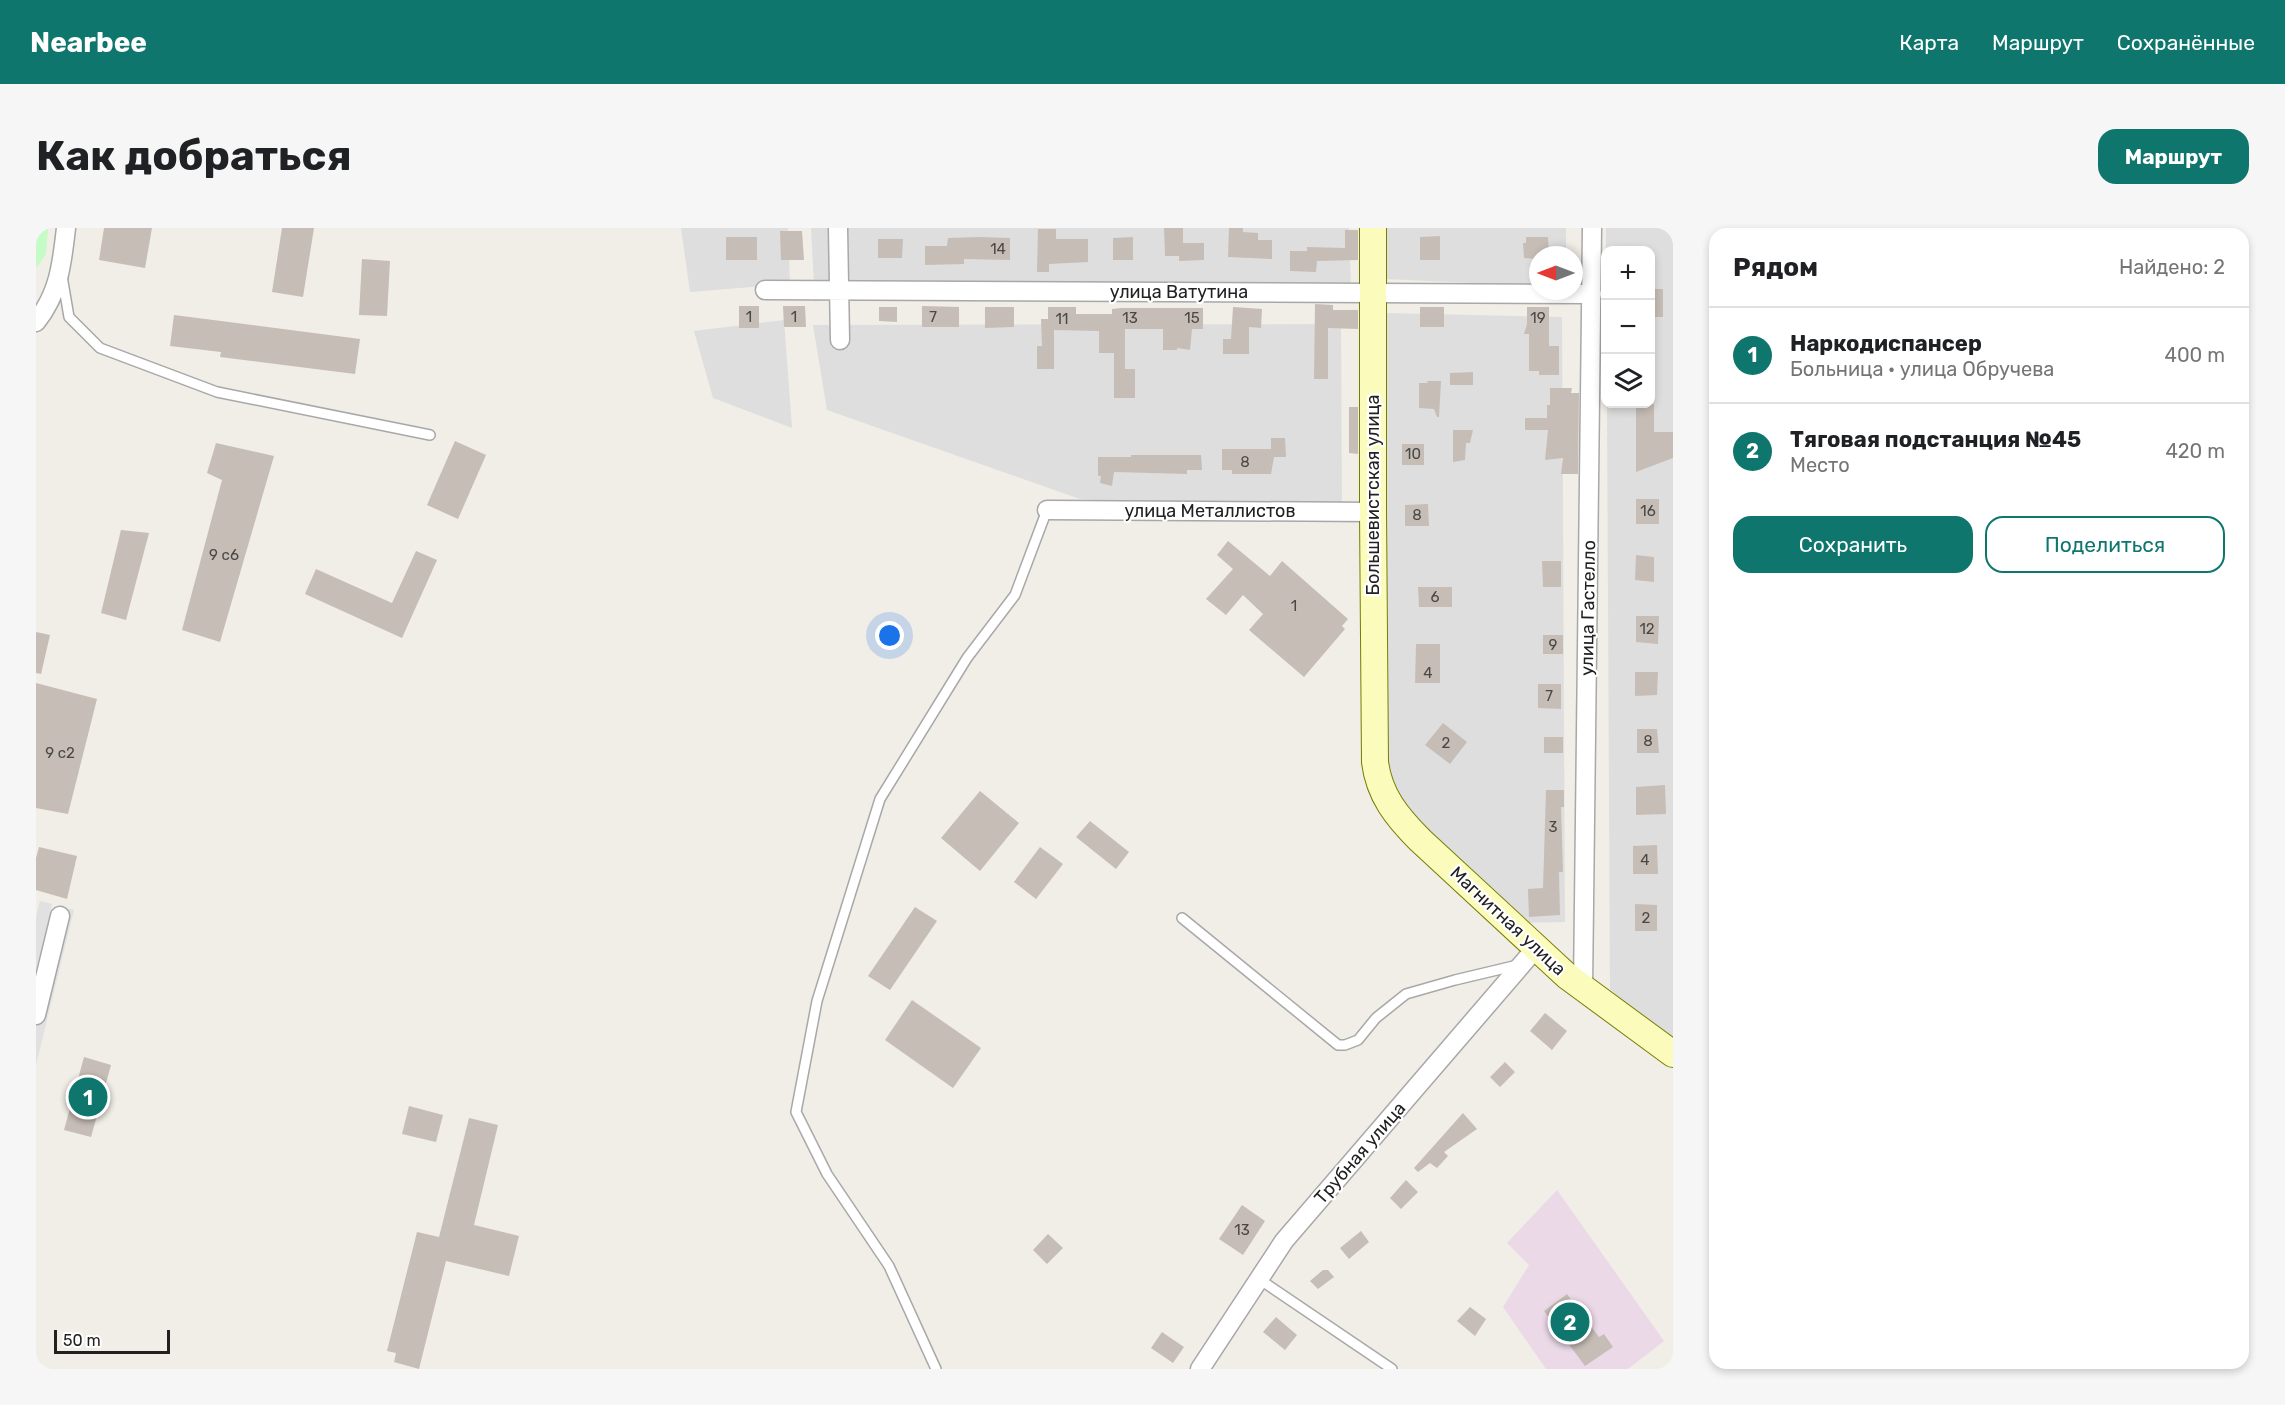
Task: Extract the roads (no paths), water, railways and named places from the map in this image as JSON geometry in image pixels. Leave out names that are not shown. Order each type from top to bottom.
[{"type":"street","points":[[36,322],[46,310],[62,271],[66,228]]},
{"type":"street","points":[[838,228],[840,340]]},
{"type":"street","name":"Большевистская улица","points":[[1373,228],[1376,762]]},
{"type":"street","name":"улица Гастелло","points":[[1582,988],[1592,228]]},
{"type":"street","name":"улица Ватутина","points":[[765,290],[1592,294]]},
{"type":"street","name":"улица Металлистов","points":[[1047,510],[1373,512]]},
{"type":"street","name":"Магнитная улица","points":[[1376,762],[1378,779],[1385,797],[1400,820],[1530,956],[1582,988],[1673,1054]]},
{"type":"street","points":[[36,1015],[60,916]]},
{"type":"street","name":"Трубная улица","points":[[1200,1369],[1284,1241],[1530,956]]},
{"type":"lane","points":[[62,271],[69,317],[100,348],[218,392],[430,435]]},
{"type":"lane","points":[[936,1369],[889,1266],[827,1174],[796,1112],[817,1001],[880,799],[967,658],[1015,595],[1047,510]]},
{"type":"lane","points":[[1182,918],[1338,1045],[1345,1046],[1358,1040],[1376,1018],[1406,994],[1530,956]]},
{"type":"lane","points":[[1259,1279],[1392,1369]]},
{"type":"place","name":"Наркодиспансер","points":[[88,1097]]},
{"type":"place","name":"Тяговая подстанция №45","points":[[1570,1322]]}]
